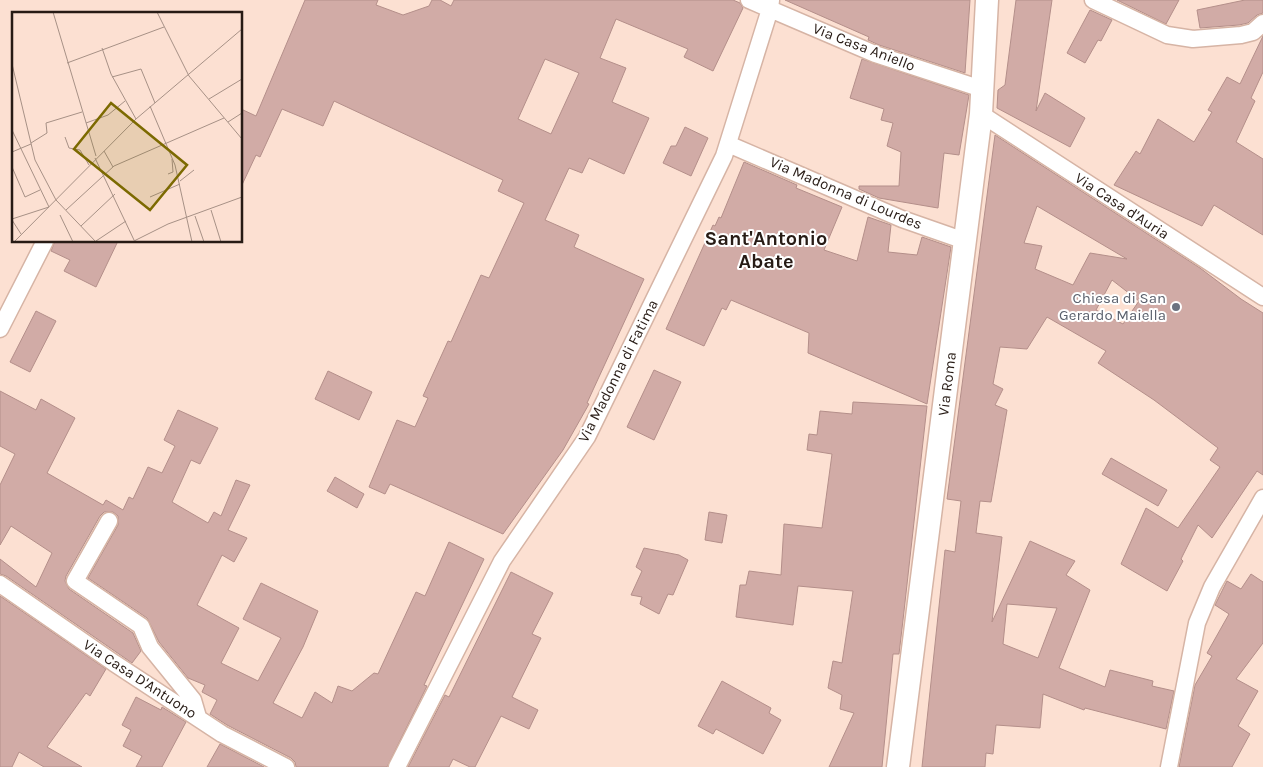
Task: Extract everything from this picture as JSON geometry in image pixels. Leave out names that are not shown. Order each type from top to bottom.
[{"type":"main road","name":"Via Roma","points":[[898,767],[981,114],[987,0]]},
{"type":"street","name":"Via Casa Aniello","points":[[749,0],[771,5],[875,54],[982,89]]},
{"type":"street","points":[[1093,0],[1166,35],[1193,39],[1241,36],[1253,32],[1263,24]]},
{"type":"street","name":"Via Madonna di Fatima","points":[[397,767],[502,561],[586,437],[724,156],[771,5]]},
{"type":"street","name":"Via Casa d'Auria","points":[[981,114],[1263,297]]},
{"type":"street","name":"Via Madonna di Lourdes","points":[[728,144],[902,218],[965,241]]},
{"type":"street","points":[[0,330],[44,242]]},
{"type":"street","points":[[1169,767],[1197,623],[1212,587],[1263,498]]},
{"type":"street","points":[[109,522],[76,581],[141,626],[150,647],[192,700],[198,718]]},
{"type":"street","name":"Via Casa D'Antuono","points":[[0,584],[114,663],[222,734],[286,767]]},
{"type":"building","points":[[305,0],[378,0],[376,5],[403,15],[429,6],[432,0],[440,0],[451,6],[454,0],[733,0],[740,3],[743,8],[713,71],[684,57],[688,49],[616,19],[600,58],[626,68],[612,102],[649,118],[624,174],[589,158],[582,173],[569,168],[545,220],[579,235],[574,247],[644,279],[587,403],[589,404],[563,450],[503,534],[390,484],[385,494],[369,487],[397,420],[415,427],[428,398],[423,396],[448,341],[451,342],[481,275],[489,278],[524,203],[498,191],[503,180],[334,101],[323,126],[282,109],[260,157],[256,155],[242,185],[242,109],[256,116]],"holes":[[[545,59],[579,73],[551,134],[518,119]]]},
{"type":"building","points":[[785,0],[970,0],[965,73],[879,45],[868,40],[869,37]]},
{"type":"building","points":[[1016,0],[1052,0],[1036,111],[1045,93],[1085,118],[1070,147],[997,108],[998,90],[1005,85]]},
{"type":"building","points":[[1117,0],[1179,0],[1166,24]]},
{"type":"building","points":[[1245,0],[1263,0],[1263,13],[1257,15],[1248,23],[1200,28],[1197,10]]},
{"type":"building","points":[[1090,10],[1112,20],[1101,41],[1098,40],[1085,63],[1067,53]]},
{"type":"building","points":[[1263,36],[1263,72],[1251,98],[1255,101],[1236,142],[1263,159],[1263,235],[1214,205],[1202,226],[1114,185],[1136,151],[1140,154],[1158,119],[1194,142],[1212,112],[1208,110],[1227,77],[1240,84]]},
{"type":"building","points":[[862,59],[969,95],[959,155],[944,153],[938,208],[879,198],[859,189],[859,186],[899,186],[901,152],[887,146],[893,123],[881,120],[884,109],[850,98]]},
{"type":"building","points":[[685,127],[708,138],[691,176],[663,163],[671,146],[676,146]]},
{"type":"building","points":[[995,135],[1200,268],[1263,313],[1263,475],[1257,471],[1212,538],[1198,525],[1181,559],[1183,561],[1167,591],[1121,564],[1146,508],[1178,528],[1220,467],[1210,460],[1218,448],[1154,400],[1098,363],[1106,351],[1047,317],[1027,349],[1000,347],[993,384],[1003,389],[995,405],[1007,410],[991,502],[980,501],[976,533],[1002,537],[992,622],[1030,541],[1075,561],[1066,575],[1090,590],[1059,668],[1105,687],[1110,670],[1153,681],[1152,686],[1174,691],[1166,729],[1085,708],[1084,710],[1043,694],[1040,728],[996,725],[993,754],[986,753],[985,767],[922,767],[945,550],[955,552],[961,501],[947,499]],"holes":[[[1037,206],[1071,226],[1127,259],[1090,253],[1073,285],[1035,269],[1042,246],[1024,243]],[[1112,280],[1139,301],[1123,324],[1096,310]],[[1007,604],[1057,608],[1038,658],[1003,644]]]},
{"type":"building","points":[[744,162],[797,185],[796,188],[842,207],[824,250],[857,261],[868,217],[891,225],[888,252],[917,255],[922,237],[951,247],[927,404],[808,353],[809,333],[731,300],[726,310],[722,308],[704,346],[666,329],[713,225],[715,226],[719,217],[721,218]]},
{"type":"building","points":[[55,242],[118,242],[96,287],[64,271],[70,260],[51,251]]},
{"type":"building","points":[[36,311],[56,321],[30,372],[10,362]]},
{"type":"building","points":[[654,370],[681,382],[654,440],[627,427]]},
{"type":"building","points":[[328,371],[372,392],[359,420],[315,399]]},
{"type":"building","points":[[0,391],[36,410],[41,399],[75,418],[47,473],[103,505],[106,500],[123,510],[129,497],[133,499],[148,467],[162,473],[175,446],[164,440],[178,410],[218,428],[200,464],[191,460],[172,502],[208,523],[214,512],[221,516],[236,480],[250,485],[228,530],[247,538],[234,562],[222,555],[197,605],[239,628],[221,663],[258,681],[281,638],[243,619],[261,583],[318,611],[303,647],[273,703],[302,718],[315,692],[332,703],[338,686],[352,691],[374,673],[378,674],[416,592],[425,596],[449,542],[484,559],[424,685],[427,686],[387,767],[296,767],[295,762],[291,758],[227,725],[210,714],[217,700],[202,692],[205,685],[188,678],[159,642],[147,618],[88,578],[118,525],[118,516],[113,512],[104,512],[100,516],[65,581],[69,589],[133,633],[141,651],[132,663],[6,576],[0,574],[0,559],[36,587],[52,553],[11,526],[0,545],[0,485],[15,454],[0,446]]},
{"type":"building","points":[[853,402],[927,406],[899,654],[893,654],[882,767],[829,767],[854,713],[840,709],[842,695],[828,688],[833,661],[842,663],[853,591],[798,586],[793,625],[736,617],[740,585],[746,585],[749,571],[781,575],[784,524],[822,528],[832,454],[807,450],[809,434],[817,435],[820,411],[852,414]]},
{"type":"building","points":[[1111,458],[1167,490],[1158,506],[1102,474]]},
{"type":"building","points":[[335,477],[364,494],[357,508],[327,491]]},
{"type":"building","points":[[709,512],[727,515],[722,543],[705,540]]},
{"type":"building","points":[[644,548],[679,555],[688,560],[673,595],[668,594],[659,614],[640,604],[642,597],[631,595],[642,571],[636,567]]},
{"type":"building","points":[[511,572],[553,593],[532,634],[541,638],[512,697],[538,710],[529,729],[501,716],[475,767],[470,767],[453,759],[449,767],[408,767],[445,695],[449,697]]},
{"type":"building","points":[[1251,574],[1263,582],[1263,643],[1236,679],[1258,691],[1238,726],[1250,734],[1232,767],[1179,767],[1195,685],[1212,656],[1207,653],[1229,614],[1215,605],[1227,581],[1241,589]]},
{"type":"building","points":[[0,596],[106,669],[90,696],[86,693],[47,747],[82,767],[44,767],[19,752],[12,767],[0,767]]},
{"type":"building","points":[[722,681],[771,708],[769,713],[781,720],[763,754],[716,729],[713,734],[698,726]]},
{"type":"building","points":[[136,697],[161,710],[162,707],[186,722],[162,767],[136,767],[142,756],[123,746],[131,730],[122,725]]},
{"type":"building","points":[[220,744],[264,767],[207,767]]},
{"type":"place","name":"Chiesa di San Gerardo Maiella","points":[[1176,307]]},
{"type":"district","name":"Sant'Antonio Abate","points":[[766,250]]}]
